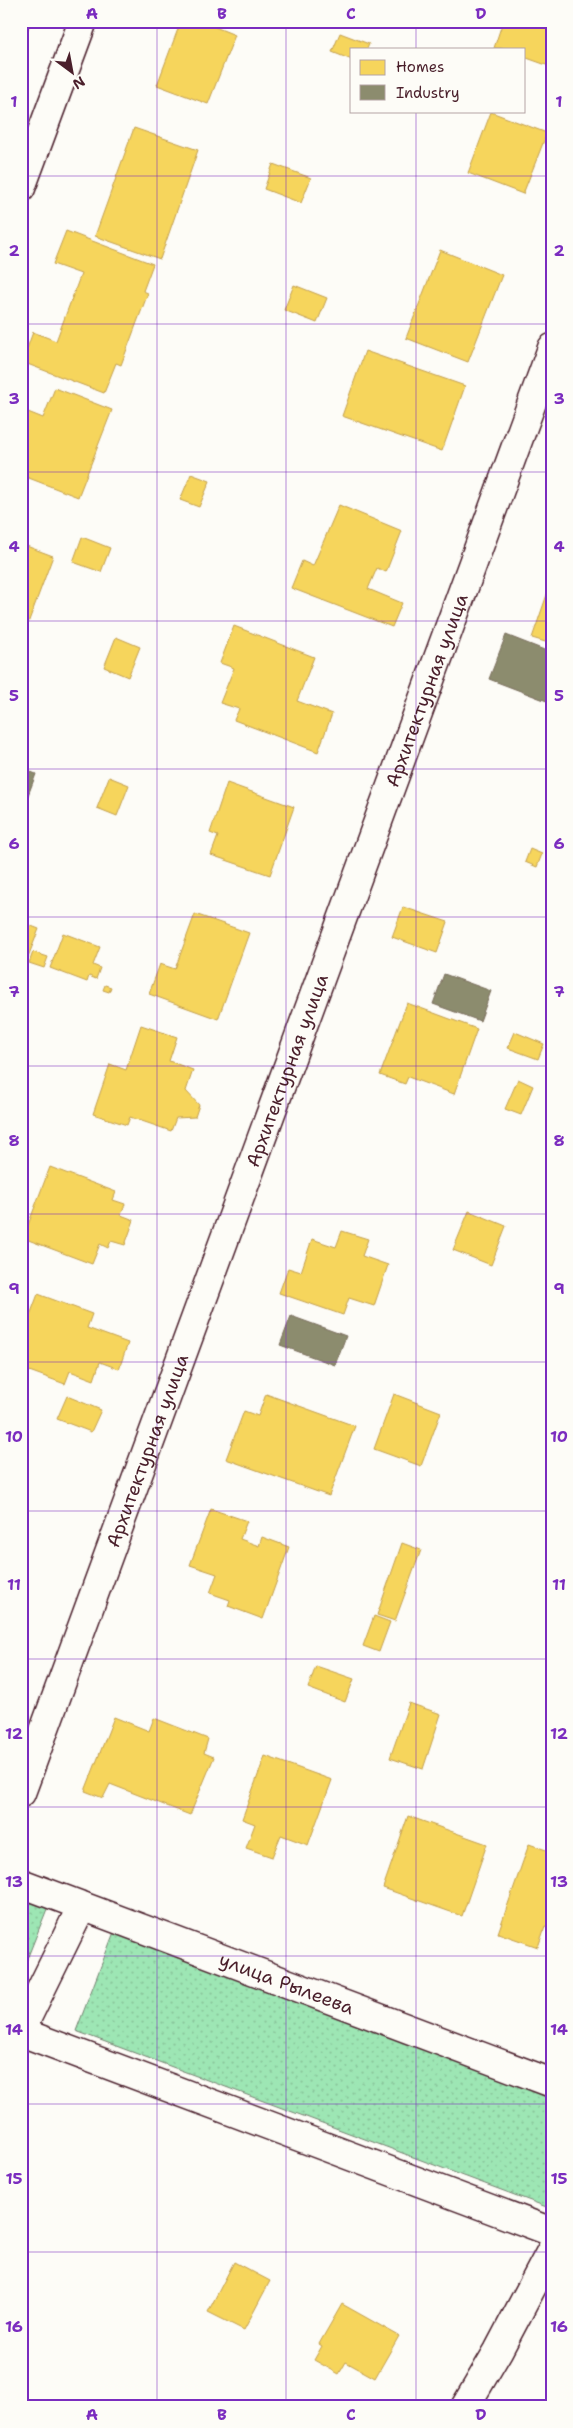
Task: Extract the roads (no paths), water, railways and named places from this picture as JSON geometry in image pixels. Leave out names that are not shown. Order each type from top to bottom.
[{"type":"street","points":[[21,188],[83,21]]},
{"type":"street","name":"Архитектурная улица","points":[[21,1793],[552,348]]},
{"type":"street","name":"улица Рылеева","points":[[21,1883],[552,2083]]},
{"type":"street","points":[[82,1906],[21,2031],[552,2232]]},
{"type":"street","points":[[465,2407],[498,2351],[552,2249]]}]
